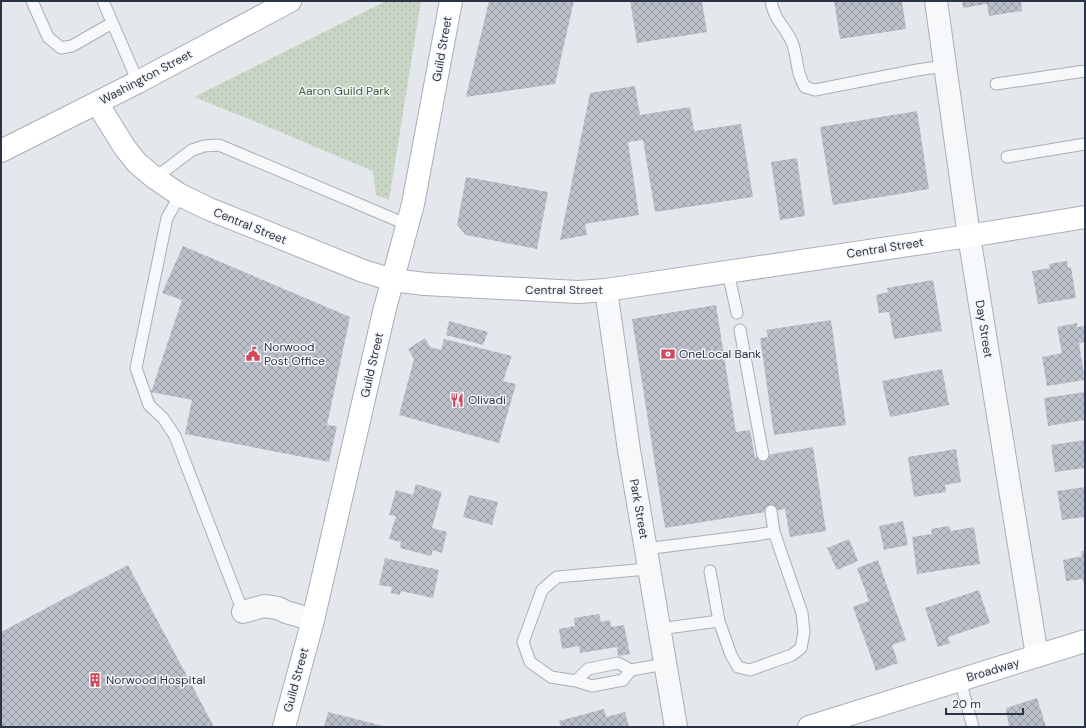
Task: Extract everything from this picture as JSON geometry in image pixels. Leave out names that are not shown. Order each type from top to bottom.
[{"type":"street","name":"Washington Street","points":[[3,146],[97,103],[290,1]]},
{"type":"street","name":"Guild Street","points":[[284,727],[313,620],[384,312],[413,204],[451,1]]},
{"type":"street","name":"Day Street","points":[[936,1],[969,236],[1037,656]]},
{"type":"street","name":"Central Street","points":[[97,103],[124,148],[137,163],[155,178],[180,195],[364,271],[393,280],[425,284],[578,292],[606,290],[969,236],[1085,217]]},
{"type":"street","name":"Park Street","points":[[606,290],[629,450],[676,727]]},
{"type":"street","points":[[243,612],[264,606],[278,608],[313,620]]},
{"type":"street","name":"Broadway","points":[[809,727],[1085,641]]},
{"type":"lane","points":[[32,1],[48,37],[61,48],[72,46],[112,23]]},
{"type":"lane","points":[[103,1],[138,82]]},
{"type":"lane","points":[[771,1],[773,11],[793,44],[800,79],[805,87],[815,90],[945,66]]},
{"type":"lane","points":[[996,84],[1085,70]]},
{"type":"lane","points":[[1007,157],[1085,144]]},
{"type":"lane","points":[[155,178],[192,150],[204,146],[219,145],[408,225]]},
{"type":"lane","points":[[180,195],[167,218],[136,368],[148,405],[163,418],[175,436],[243,612]]},
{"type":"lane","points":[[728,272],[737,313]]},
{"type":"lane","points":[[740,330],[763,455]]},
{"type":"lane","points":[[710,571],[719,621],[731,655],[738,667],[750,670],[792,655],[801,648],[804,632],[802,613],[774,532],[771,511]]},
{"type":"lane","points":[[631,670],[623,680],[592,686],[576,681],[551,678],[530,662],[523,642],[542,590],[557,577],[647,559],[741,537],[774,532]]},
{"type":"lane","points":[[659,629],[719,621]]},
{"type":"lane","points":[[576,681],[588,669],[618,663],[631,670],[665,664]]},
{"type":"lane","points":[[960,680],[973,727]]},
{"type":"green space","name":"Aaron Guild Park","points":[[386,1],[421,1],[389,200],[376,195],[373,171],[194,97]]},
{"type":"building","points":[[489,1],[574,1],[555,84],[466,97]]},
{"type":"building","points":[[630,1],[702,1],[707,32],[637,43]]},
{"type":"building","points":[[834,1],[902,1],[906,29],[840,39]]},
{"type":"building","points":[[962,1],[1021,1],[1022,11],[989,16],[987,4],[963,8]]},
{"type":"building","points":[[635,86],[640,115],[690,107],[694,131],[741,124],[753,197],[655,212],[643,140],[628,142],[639,215],[585,224],[587,235],[560,240],[590,93]]},
{"type":"building","points":[[917,111],[929,189],[833,205],[820,127]]},
{"type":"building","points":[[797,158],[805,216],[780,220],[771,162]]},
{"type":"building","points":[[466,177],[548,192],[537,249],[466,235],[457,225]]},
{"type":"building","name":"Norwood Post Office","points":[[183,246],[350,317],[327,425],[337,426],[329,462],[185,434],[192,400],[151,392],[182,300],[162,293]]},
{"type":"building","points":[[1067,261],[1068,268],[1071,267],[1076,298],[1038,304],[1032,271],[1050,268],[1049,264]]},
{"type":"building","points":[[933,280],[942,331],[894,339],[889,312],[879,313],[876,295],[888,292],[887,288]]},
{"type":"building","points":[[716,305],[736,432],[750,430],[755,457],[813,447],[826,531],[790,537],[785,509],[665,528],[632,319]]},
{"type":"building","points":[[831,320],[846,425],[774,435],[760,338],[768,337],[766,330]]},
{"type":"building","points":[[449,321],[488,332],[483,345],[446,335]]},
{"type":"building","points":[[1077,323],[1077,327],[1085,326],[1085,342],[1079,343],[1085,380],[1047,386],[1042,357],[1062,353],[1057,327]]},
{"type":"building","name":"Olivadi","points":[[425,338],[430,347],[441,350],[444,339],[512,356],[503,381],[516,384],[499,443],[399,415],[414,359],[408,349]]},
{"type":"building","points":[[942,369],[949,405],[890,417],[882,381]]},
{"type":"building","points":[[1085,392],[1085,420],[1048,426],[1044,398]]},
{"type":"building","points":[[1085,440],[1085,468],[1055,472],[1051,445]]},
{"type":"building","points":[[956,449],[961,482],[945,485],[946,492],[914,497],[908,457]]},
{"type":"building","points":[[416,484],[442,492],[432,528],[447,532],[442,553],[433,550],[431,556],[400,548],[401,542],[389,539],[396,516],[389,515],[396,490],[413,495]]},
{"type":"building","points":[[1085,487],[1085,517],[1062,520],[1057,491]]},
{"type":"building","points":[[469,495],[498,502],[492,525],[463,517]]},
{"type":"building","points":[[903,521],[908,545],[884,550],[879,526]]},
{"type":"building","points":[[949,526],[951,531],[974,527],[980,564],[917,574],[912,537],[932,534],[931,529]]},
{"type":"building","points":[[849,539],[858,561],[837,570],[827,548]]},
{"type":"building","points":[[1081,551],[1085,551],[1085,586],[1083,579],[1066,581],[1063,560],[1082,556]]},
{"type":"building","points":[[385,558],[439,570],[433,598],[401,591],[400,595],[391,593],[392,587],[379,585]]},
{"type":"building","points":[[878,560],[906,640],[892,645],[898,663],[876,671],[853,607],[869,601],[857,568]]},
{"type":"building","name":"Norwood Hospital","points":[[128,565],[214,727],[1,727],[1,632]]},
{"type":"building","points":[[979,590],[990,623],[948,637],[950,643],[938,647],[925,608]]},
{"type":"building","points":[[599,614],[601,622],[610,620],[611,627],[624,625],[630,654],[618,656],[617,647],[580,653],[579,646],[562,649],[559,629],[575,626],[574,618]]},
{"type":"building","points":[[1037,698],[1046,727],[1009,727],[1006,708]]},
{"type":"building","points":[[604,709],[606,717],[625,712],[629,727],[561,727],[559,721]]},
{"type":"building","points":[[328,712],[383,726],[383,727],[324,727]]},
{"type":"place","name":"Norwood Post Office","points":[[253,354]]},
{"type":"place","name":"OneLocal Bank","points":[[668,354]]},
{"type":"place","name":"Olivadi","points":[[457,400]]},
{"type":"place","name":"Norwood Hospital","points":[[95,680]]}]
